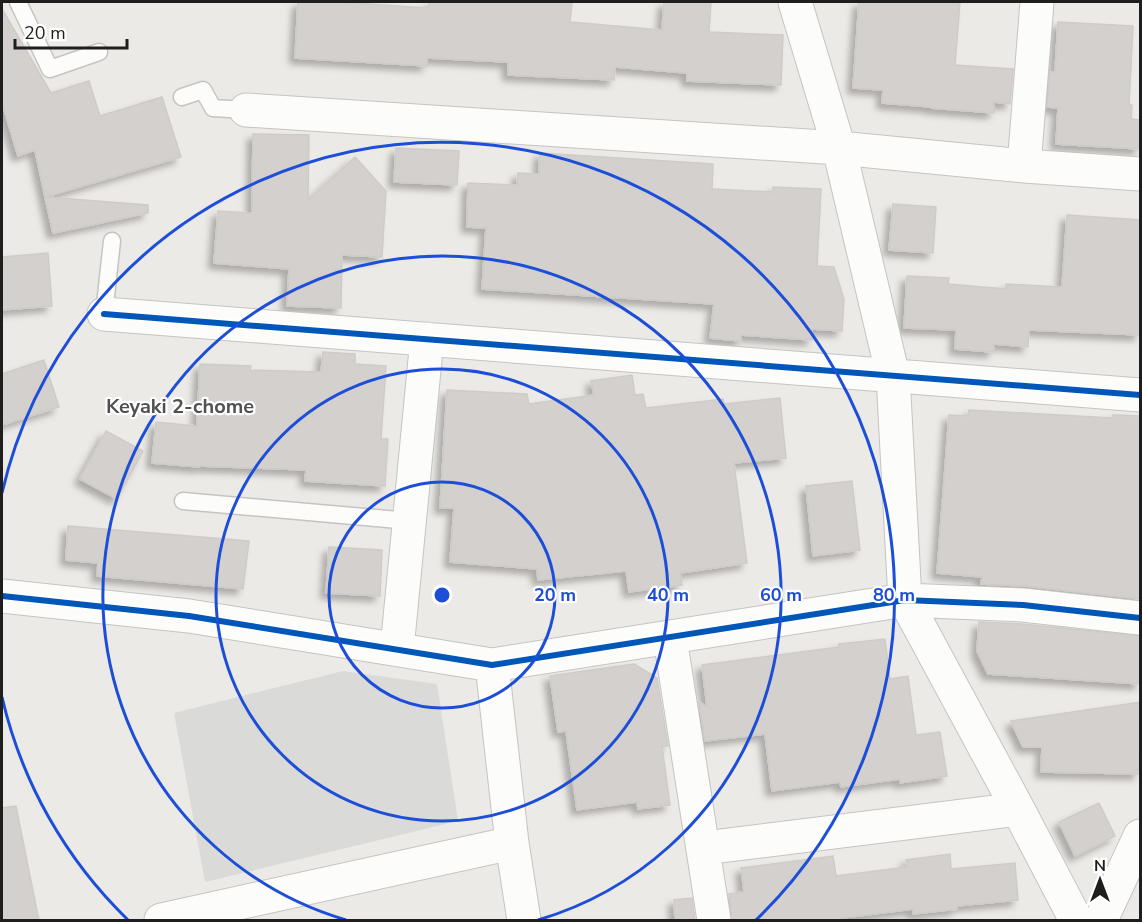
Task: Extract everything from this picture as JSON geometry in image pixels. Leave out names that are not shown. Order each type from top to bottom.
[{"type":"street","points":[[795,2],[839,148],[893,376],[905,600],[1076,921]]},
{"type":"street","points":[[1024,166],[1037,2]]},
{"type":"street","points":[[246,110],[839,148],[1024,166],[1140,174]]},
{"type":"street","points":[[104,314],[893,376],[1036,385],[1140,395]]},
{"type":"street","points":[[398,650],[427,339]]},
{"type":"street","points":[[2,596],[189,616],[492,665],[905,600],[1023,606],[1140,618]]},
{"type":"street","points":[[670,638],[714,921]]},
{"type":"street","points":[[492,665],[512,843],[524,921]]},
{"type":"street","points":[[704,848],[1018,809]]},
{"type":"street","points":[[1101,921],[1140,836]]},
{"type":"street","points":[[161,921],[512,843]]},
{"type":"lane","points":[[18,2],[50,69],[99,52]]},
{"type":"lane","points":[[182,96],[203,90],[213,108],[246,110]]},
{"type":"lane","points":[[104,314],[112,241]]},
{"type":"lane","points":[[183,501],[410,521]]},
{"type":"shaded area","points":[[343,671],[437,684],[458,821],[205,882],[174,713]]},
{"type":"building","points":[[298,2],[341,2],[428,8],[429,2],[572,2],[570,22],[662,30],[664,2],[711,2],[709,32],[783,35],[781,85],[687,81],[687,73],[615,67],[614,80],[508,75],[508,62],[427,58],[427,66],[295,58]]},
{"type":"building","points":[[859,2],[960,2],[955,65],[1013,69],[1010,104],[994,102],[994,113],[931,108],[882,103],[883,90],[853,88]]},
{"type":"building","points":[[2,9],[51,93],[89,81],[100,116],[162,97],[181,157],[45,197],[35,150],[18,156],[2,103]]},
{"type":"building","points":[[1058,22],[1133,26],[1129,105],[1132,105],[1131,119],[1140,120],[1140,149],[1056,144],[1058,108],[1047,107],[1050,72],[1055,72]]},
{"type":"building","points":[[253,134],[309,135],[308,200],[355,157],[386,191],[382,257],[342,255],[341,308],[287,306],[289,269],[214,263],[218,211],[252,213]]},
{"type":"building","points":[[396,148],[459,151],[457,185],[394,182]]},
{"type":"building","points":[[540,153],[713,164],[712,189],[773,192],[773,187],[821,189],[817,266],[834,267],[844,299],[842,331],[812,329],[812,340],[741,335],[741,341],[710,338],[714,304],[482,289],[486,228],[467,227],[468,183],[517,185],[518,173],[539,174]]},
{"type":"building","points":[[45,197],[148,205],[148,213],[53,233]]},
{"type":"building","points":[[893,204],[936,207],[933,253],[889,250]]},
{"type":"building","points":[[1067,215],[1140,220],[1140,335],[1029,330],[1028,347],[994,344],[993,352],[955,349],[956,330],[904,328],[907,276],[949,278],[948,284],[1006,289],[1006,284],[1062,287]]},
{"type":"building","points":[[48,253],[52,306],[2,310],[2,257]]},
{"type":"building","points":[[323,352],[355,354],[355,364],[386,366],[381,439],[388,439],[385,486],[305,481],[306,470],[199,467],[152,463],[156,422],[197,426],[200,364],[251,366],[250,370],[321,372]]},
{"type":"building","points":[[44,360],[59,407],[2,425],[2,374]]},
{"type":"building","points":[[632,375],[635,395],[643,394],[646,408],[723,399],[724,404],[780,398],[786,458],[734,463],[747,563],[680,573],[682,585],[629,592],[626,571],[538,580],[537,569],[450,562],[454,508],[440,508],[447,390],[527,394],[529,404],[594,395],[591,381]]},
{"type":"building","points":[[969,410],[1112,418],[1113,415],[1140,416],[1140,599],[1025,586],[981,584],[982,577],[937,573],[949,415],[968,416]]},
{"type":"building","points":[[106,431],[143,451],[117,499],[80,479]]},
{"type":"building","points":[[852,481],[860,550],[813,556],[806,486]]},
{"type":"building","points":[[68,526],[249,541],[243,589],[97,576],[98,563],[66,560]]},
{"type":"building","points":[[329,547],[382,550],[380,596],[326,593]]},
{"type":"building","points":[[979,622],[1140,636],[1140,684],[988,674],[977,651]]},
{"type":"building","points":[[885,639],[890,679],[908,676],[916,735],[940,732],[947,776],[900,783],[900,779],[841,787],[840,782],[772,791],[765,734],[705,741],[699,702],[707,707],[702,665]]},
{"type":"building","points":[[634,664],[657,678],[668,746],[662,746],[670,805],[638,809],[637,802],[577,810],[566,731],[558,732],[550,676]]},
{"type":"building","points":[[1140,702],[1139,774],[1041,772],[1042,747],[1023,747],[1011,721]]},
{"type":"building","points":[[1099,803],[1115,836],[1075,856],[1059,822]]},
{"type":"building","points":[[16,806],[39,921],[2,921],[2,808]]},
{"type":"building","points":[[950,854],[951,869],[1015,863],[1018,900],[956,906],[957,909],[913,914],[913,909],[842,918],[842,921],[732,921],[729,894],[744,892],[741,868],[833,856],[836,876],[907,867],[906,860]]},
{"type":"building","points":[[692,898],[695,921],[675,921],[674,900]]},
{"type":"cycle path","points":[[104,314],[1140,395]]},
{"type":"cycle path","points":[[2,596],[189,616],[492,665],[905,600],[1023,605],[1140,618]]},
{"type":"district","name":"Keyaki 2-chome","points":[[180,406]]}]
